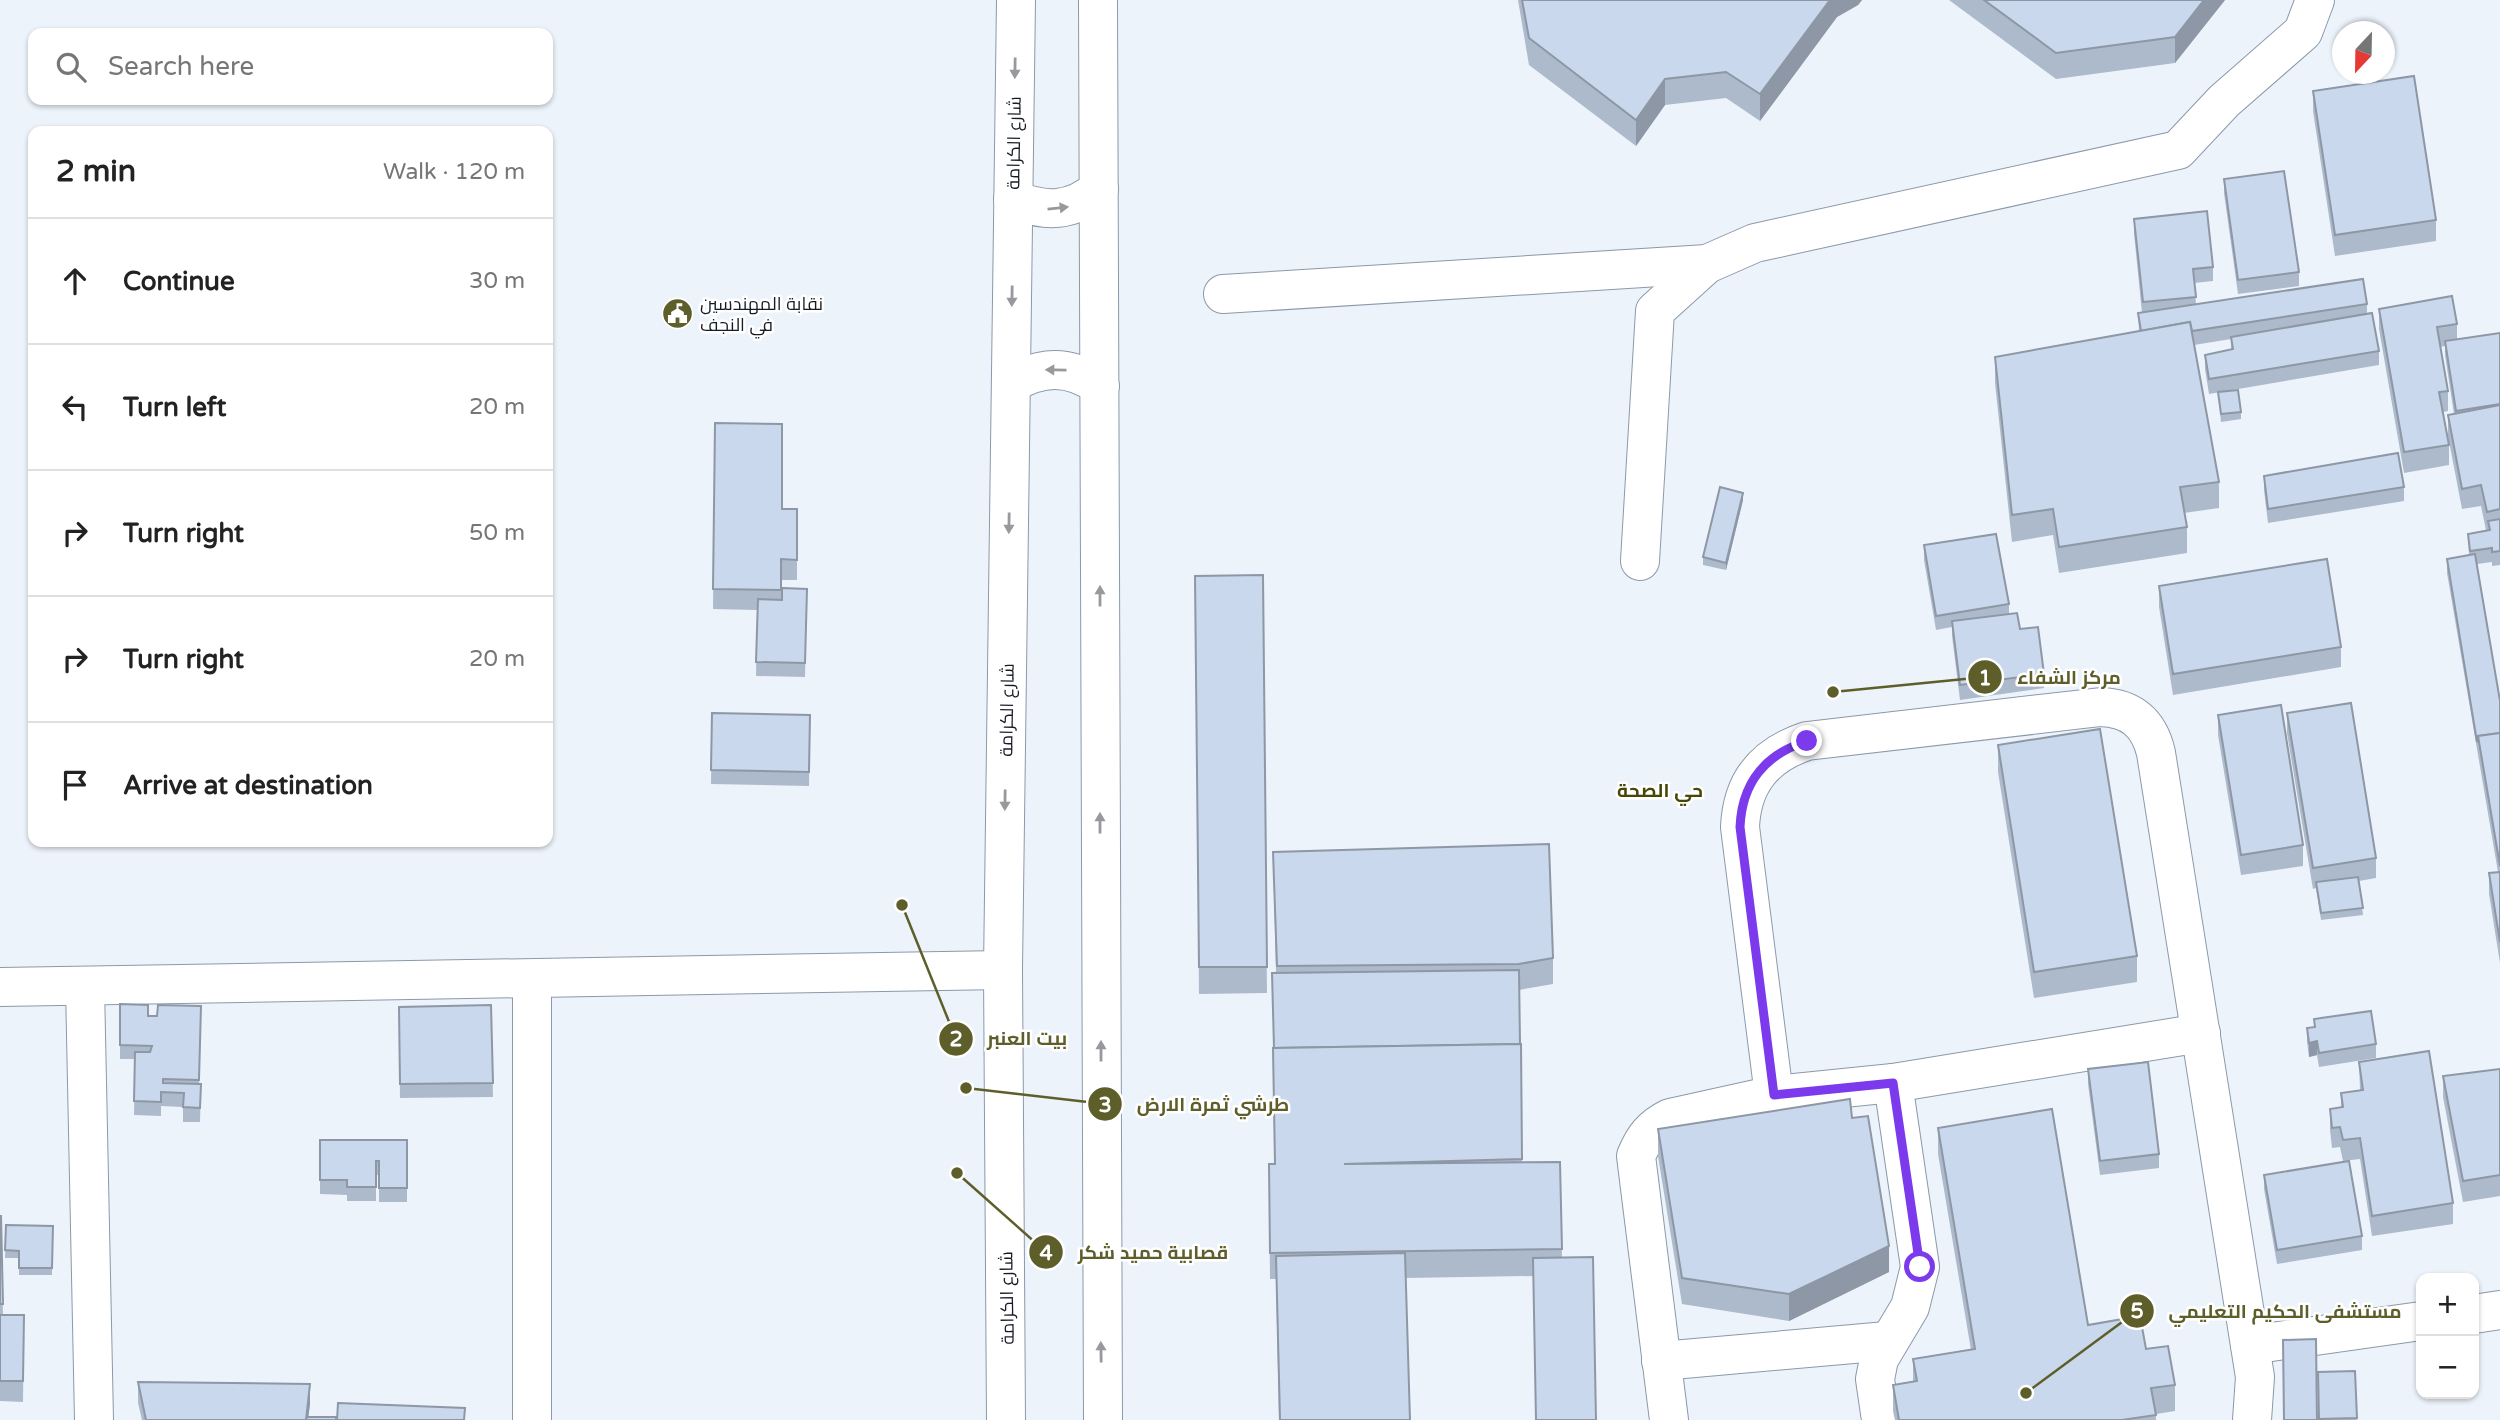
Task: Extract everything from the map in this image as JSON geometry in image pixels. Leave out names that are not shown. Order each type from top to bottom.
[{"type":"main road","name":"شارع الكرامة","points":[[1006,1420],[1003,970],[1016,0]]},
{"type":"main road","points":[[1098,0],[1103,1420]]},
{"type":"main road","points":[[1640,561],[1655,311],[1707,264],[1755,243],[2178,150],[2224,101],[2303,32],[2315,0]]},
{"type":"main road","points":[[1013,200],[1031,207],[1051,210],[1070,207],[1088,199],[1099,189]]},
{"type":"main road","points":[[1223,294],[1707,264]]},
{"type":"main road","points":[[1011,384],[1030,373],[1049,369],[1068,370],[1087,377],[1100,387]]},
{"type":"main road","points":[[1774,1095],[1740,827],[1741,808],[1757,772],[1787,747],[1807,741],[2101,707],[2117,708],[2131,714],[2144,724],[2156,753],[2255,1377],[2252,1420]]},
{"type":"main road","points":[[0,986],[1003,970]]},
{"type":"main road","points":[[532,979],[532,1420]]},
{"type":"main road","points":[[85,986],[94,1420]]},
{"type":"main road","points":[[1669,1420],[1636,1156],[1643,1139],[1655,1126],[1670,1118],[1774,1095],[1893,1083],[2201,1033]]},
{"type":"main road","points":[[1881,1420],[1875,1379],[1887,1341],[1910,1307],[1920,1267],[1893,1083]]},
{"type":"main road","points":[[2479,1313],[2500,1310]]},
{"type":"main road","points":[[2250,1345],[2416,1322]]},
{"type":"main road","points":[[1661,1361],[1887,1341]]},
{"type":"building","points":[[1522,0],[1830,0],[1760,94],[1726,72],[1665,79],[1636,120],[1529,38]]},
{"type":"building","points":[[1984,0],[2204,0],[2175,37],[2056,53]]},
{"type":"building","points":[[2414,76],[2436,220],[2335,235],[2313,91],[2360,84],[2395,84],[2395,79]]},
{"type":"building","points":[[2284,171],[2299,272],[2238,280],[2224,179]]},
{"type":"building","points":[[2207,211],[2213,267],[2193,269],[2196,297],[2143,302],[2134,219]]},
{"type":"building","points":[[2363,279],[2367,304],[2192,331],[2190,322],[2141,331],[2138,313]]},
{"type":"building","points":[[2452,296],[2457,324],[2437,327],[2448,391],[2439,392],[2449,445],[2404,452],[2379,309]]},
{"type":"building","points":[[2372,313],[2379,351],[2209,379],[2205,355],[2233,349],[2231,337]]},
{"type":"building","points":[[2190,322],[2219,482],[2180,487],[2187,527],[2059,547],[2053,509],[2012,515],[1995,357]]},
{"type":"building","points":[[2500,333],[2500,404],[2456,411],[2445,341]]},
{"type":"building","points":[[2238,390],[2241,412],[2221,414],[2218,392]]},
{"type":"building","points":[[2500,405],[2500,509],[2487,512],[2481,485],[2462,489],[2448,415]]},
{"type":"building","points":[[715,423],[782,424],[782,509],[797,509],[797,560],[781,559],[781,590],[713,589]]},
{"type":"building","points":[[2398,453],[2404,487],[2268,509],[2264,476]]},
{"type":"building","points":[[1720,487],[1743,493],[1726,563],[1703,557]]},
{"type":"building","points":[[2500,519],[2500,551],[2492,552],[2492,548],[2470,551],[2468,534],[2490,530],[2488,521]]},
{"type":"building","points":[[1996,534],[2009,604],[1936,616],[1924,545]]},
{"type":"building","points":[[2475,554],[2500,701],[2500,733],[2478,736],[2477,742],[2447,559]]},
{"type":"building","points":[[2327,559],[2341,647],[2173,674],[2159,586]]},
{"type":"building","points":[[1263,575],[1267,967],[1199,967],[1195,576]]},
{"type":"building","points":[[782,588],[807,589],[805,663],[756,662],[758,599],[782,600]]},
{"type":"building","points":[[2017,613],[2020,629],[2038,627],[2044,674],[1960,685],[1952,621]]},
{"type":"building","points":[[2351,703],[2376,858],[2313,868],[2287,713]]},
{"type":"building","points":[[2281,705],[2303,845],[2241,855],[2218,715]]},
{"type":"building","points":[[712,713],[810,715],[809,772],[711,770]]},
{"type":"building","points":[[2100,729],[2137,956],[2034,972],[1998,745]]},
{"type":"building","points":[[2500,733],[2500,866],[2478,736]]},
{"type":"building","points":[[1549,844],[1553,958],[1519,964],[1277,966],[1273,852]]},
{"type":"building","points":[[2500,872],[2500,942],[2489,873]]},
{"type":"building","points":[[2358,877],[2363,908],[2321,913],[2316,882]]},
{"type":"building","points":[[1519,970],[1520,1044],[1274,1048],[1272,973]]},
{"type":"building","points":[[120,1004],[148,1005],[148,1016],[157,1016],[158,1005],[201,1006],[199,1080],[163,1079],[163,1083],[201,1084],[200,1108],[183,1107],[184,1093],[161,1092],[161,1102],[134,1101],[135,1052],[150,1052],[152,1046],[120,1045]]},
{"type":"building","points":[[491,1005],[493,1083],[400,1084],[399,1007]]},
{"type":"building","points":[[2371,1011],[2376,1044],[2319,1053],[2317,1041],[2309,1043],[2307,1028],[2315,1027],[2314,1019]]},
{"type":"building","points":[[1521,1044],[1522,1159],[1344,1164],[1560,1162],[1562,1249],[1270,1253],[1269,1164],[1275,1164],[1273,1048]]},
{"type":"building","points":[[2429,1051],[2453,1203],[2372,1216],[2360,1138],[2343,1140],[2340,1127],[2332,1128],[2330,1109],[2343,1107],[2341,1093],[2363,1090],[2359,1062]]},
{"type":"building","points":[[2148,1062],[2159,1154],[2100,1161],[2088,1069]]},
{"type":"building","points":[[2500,1069],[2500,1175],[2463,1181],[2443,1076]]},
{"type":"building","points":[[1850,1099],[1852,1118],[1868,1116],[1889,1246],[1789,1294],[1682,1278],[1658,1129]]},
{"type":"building","points":[[2052,1109],[2088,1325],[2140,1316],[2146,1349],[2168,1346],[2175,1385],[2151,1388],[2156,1415],[2122,1420],[1899,1420],[1893,1385],[1917,1381],[1913,1359],[1975,1349],[1938,1128]]},
{"type":"building","points":[[320,1140],[407,1140],[407,1188],[379,1188],[379,1161],[376,1161],[376,1187],[347,1187],[347,1180],[320,1180]]},
{"type":"building","points":[[2349,1161],[2362,1236],[2277,1250],[2264,1175]]},
{"type":"building","points":[[1,1216],[3,1304],[0,1304]]},
{"type":"building","points":[[6,1225],[53,1226],[52,1268],[19,1268],[19,1251],[5,1250]]},
{"type":"building","points":[[1405,1253],[1410,1420],[1280,1420],[1276,1256]]},
{"type":"building","points":[[1593,1257],[1596,1420],[1536,1420],[1533,1258]]},
{"type":"building","points":[[0,1315],[24,1315],[23,1381],[0,1381]]},
{"type":"building","points":[[2316,1339],[2317,1420],[2284,1420],[2283,1340]]},
{"type":"building","points":[[2355,1371],[2357,1418],[2319,1419],[2318,1372]]},
{"type":"building","points":[[138,1382],[310,1384],[306,1420],[146,1420]]},
{"type":"building","points":[[338,1403],[465,1408],[464,1420],[337,1420]]},
{"type":"building","points":[[307,1417],[336,1417],[336,1420],[306,1420]]},
{"type":"place","name":"نقابة المهندسين في النجف","points":[[677,314]]},
{"type":"place","name":"مركز الشفاء","points":[[1833,692]]},
{"type":"place","name":"بيت العنبر","points":[[902,905]]},
{"type":"place","name":"طرشي ثمرة الارض","points":[[966,1088]]},
{"type":"place","name":"قصابية حميد شكر","points":[[957,1173]]},
{"type":"place","name":"مستشفى الحكيم التعليمي","points":[[2026,1393]]},
{"type":"district","name":"حي الصحة","points":[[1660,790]]},
{"type":"route","points":[[1807,741],[1787,747],[1757,772],[1747,789],[1741,808],[1740,827],[1774,1095],[1893,1083],[1920,1267]]}]
